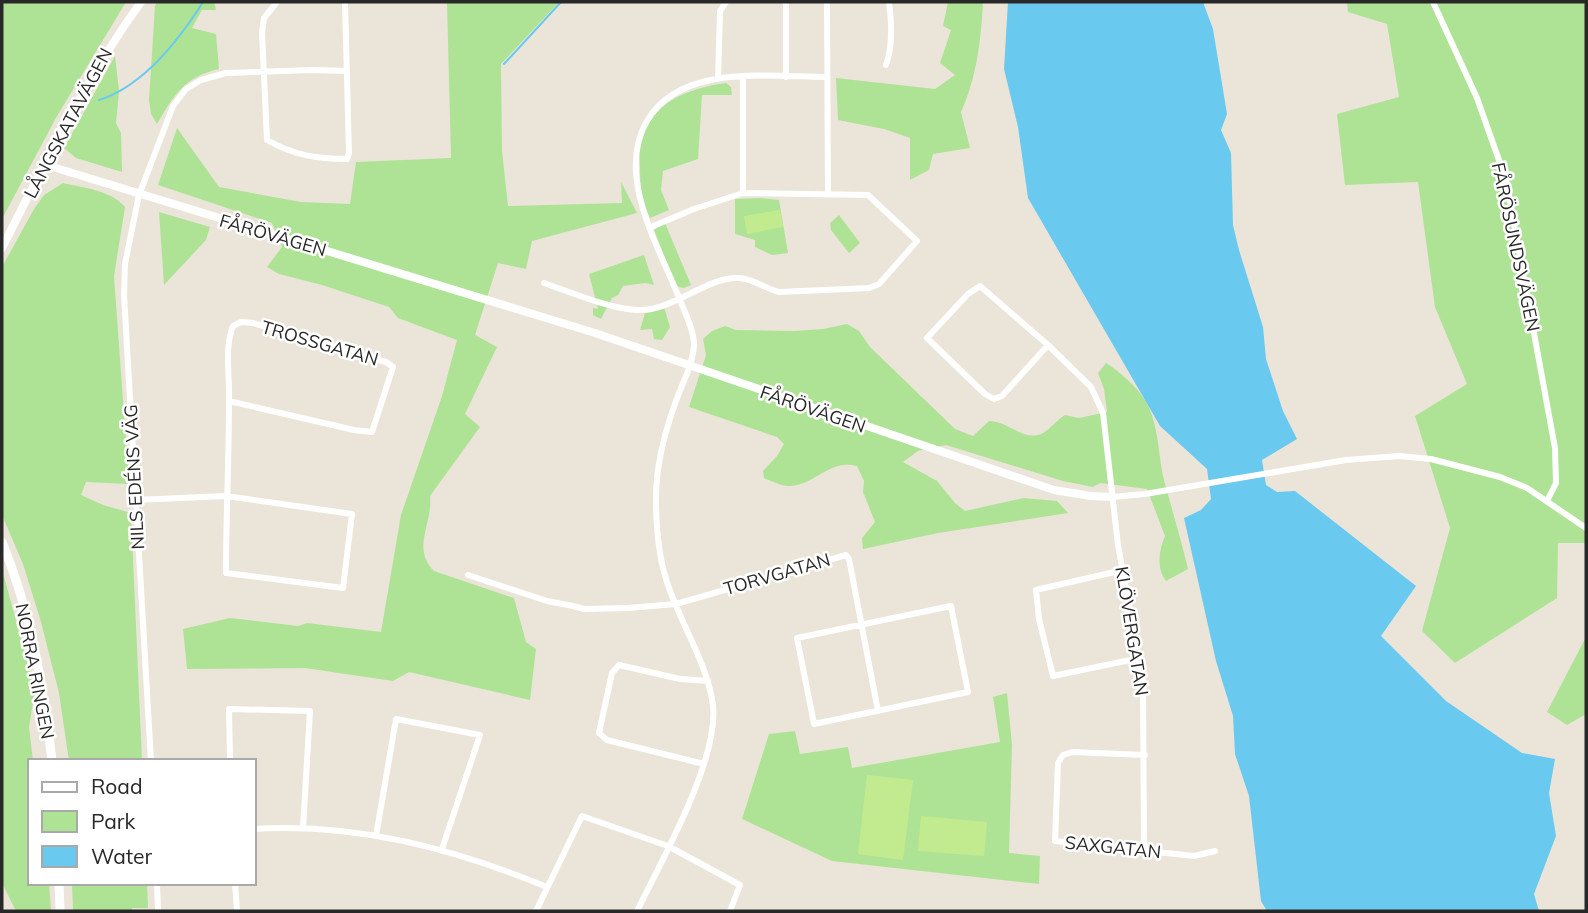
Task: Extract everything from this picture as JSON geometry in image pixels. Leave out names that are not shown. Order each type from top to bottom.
[{"type":"main road","name":"NORRA RINGEN","points":[[2,542],[25,610],[34,647],[52,759]]},
{"type":"main road","points":[[59,885],[60,911]]},
{"type":"street","name":"LÅNGSKATAVÄGEN","points":[[2,248],[75,103],[111,44],[141,2]]},
{"type":"street","points":[[277,2],[264,18],[262,33],[267,140],[285,151],[318,159],[347,159],[345,2]]},
{"type":"street","points":[[718,79],[720,11],[726,2]]},
{"type":"street","points":[[786,2],[786,77]]},
{"type":"street","points":[[828,2],[828,193]]},
{"type":"street","points":[[886,65],[890,54],[889,2]]},
{"type":"street","name":"FÅRÖSUNDSVÄGEN","points":[[1433,2],[1478,98],[1506,180],[1555,448],[1556,483],[1547,501]]},
{"type":"street","name":"NILS EDÉNS VÄG","points":[[150,759],[124,295],[125,264],[139,195],[173,106],[186,89],[201,80],[226,73],[347,71]]},
{"type":"street","points":[[743,77],[743,193]]},
{"type":"street","points":[[637,911],[704,764],[712,737],[713,707],[708,681],[667,582],[658,543],[656,497],[659,461],[694,345],[680,299],[638,198],[634,166],[638,142],[646,121],[664,100],[682,87],[743,77],[827,77]]},
{"type":"street","name":"FÅRÖVÄGEN","points":[[43,164],[486,298],[1054,491],[1091,496],[1145,494],[1363,458],[1399,456],[1431,459],[1500,477],[1527,488],[1586,528]]},
{"type":"street","points":[[544,283],[605,303],[638,310],[680,299],[730,278],[742,278],[765,289],[779,292],[855,290],[879,284],[917,242],[868,195],[743,193],[694,209],[651,228]]},
{"type":"street","name":"KLÖVERGATAN","points":[[1048,345],[1002,396],[994,399],[985,394],[928,338],[968,294],[980,286],[1048,345],[1091,387],[1103,413],[1112,496],[1143,683],[1144,850]]},
{"type":"street","name":"TROSSGATAN","points":[[226,496],[352,514],[343,588],[226,573],[226,496],[229,336],[233,326],[241,322],[253,323],[386,362],[393,367],[372,432],[229,401]]},
{"type":"street","points":[[135,500],[226,496]]},
{"type":"street","name":"TORVGATAN","points":[[676,604],[846,555],[878,710]]},
{"type":"street","points":[[1123,570],[1036,590],[1040,620],[1053,676],[1140,658]]},
{"type":"street","points":[[468,575],[547,601],[584,609],[676,604]]},
{"type":"street","points":[[951,606],[968,692],[878,710],[814,724],[797,638],[951,606]]},
{"type":"street","points":[[704,764],[607,740],[599,733],[612,673],[619,665],[708,681]]},
{"type":"street","points":[[230,759],[229,709],[310,710],[303,828]]},
{"type":"street","points":[[376,836],[396,719],[480,735],[442,849]]},
{"type":"street","name":"SAXGATAN","points":[[1145,755],[1072,752],[1063,755],[1058,763],[1055,841],[1194,856],[1214,851]]},
{"type":"street","points":[[536,911],[583,816],[668,846],[740,885],[730,911]]},
{"type":"street","points":[[256,829],[303,828],[376,836],[442,849],[547,887]]},
{"type":"street","points":[[157,885],[158,911]]},
{"type":"street","points":[[236,885],[237,911]]},
{"type":"green space","points":[[2,2],[126,2],[57,116],[2,219]]},
{"type":"green space","points":[[157,2],[214,2],[216,10],[202,10],[192,28],[216,34],[219,69],[188,82],[169,104],[157,124],[151,114],[149,100]]},
{"type":"green space","points":[[447,2],[559,2],[501,64],[502,151],[508,206],[622,203],[621,182],[637,213],[532,241],[526,269],[498,263],[475,335],[497,347],[465,414],[480,427],[430,496],[423,545],[427,562],[434,571],[514,598],[526,642],[536,649],[530,700],[409,672],[393,681],[305,668],[187,669],[183,629],[230,618],[298,626],[307,623],[381,632],[401,515],[442,396],[457,340],[398,318],[389,307],[279,274],[267,267],[282,247],[272,223],[158,185],[177,128],[219,187],[301,202],[350,204],[356,162],[451,158]]},
{"type":"green space","points":[[948,2],[983,2],[977,58],[961,112],[970,148],[933,154],[929,170],[910,180],[910,138],[884,129],[838,120],[836,78],[935,89],[955,75],[940,63],[951,30],[943,26]]},
{"type":"green space","points":[[1347,2],[1586,2],[1586,543],[1558,543],[1557,598],[1455,663],[1422,631],[1450,528],[1415,416],[1467,384],[1435,307],[1418,182],[1345,185],[1337,114],[1399,97],[1387,24],[1348,12]]},
{"type":"green space","points":[[115,56],[119,91],[116,123],[121,133],[122,172],[76,158],[64,148]]},
{"type":"green space","points":[[726,83],[731,87],[732,95],[702,95],[698,159],[663,171],[661,190],[669,210],[650,218],[640,180],[639,149],[652,117],[685,93]]},
{"type":"green space","points":[[63,183],[105,193],[125,207],[114,276],[129,484],[86,482],[81,495],[131,513],[142,759],[69,759],[59,693],[41,622],[23,564],[2,515],[2,267],[44,195]]},
{"type":"green space","points":[[735,199],[779,200],[788,253],[772,255],[755,247],[755,240],[735,234]]},
{"type":"green space","points":[[780,210],[783,227],[747,234],[744,216]]},
{"type":"green space","points":[[159,212],[210,227],[206,240],[164,285]]},
{"type":"green space","points":[[839,215],[860,243],[849,253],[831,230],[830,223]]},
{"type":"green space","points":[[665,223],[691,285],[684,288],[676,286],[654,230]]},
{"type":"green space","points":[[644,255],[654,285],[645,283],[623,286],[618,295],[612,298],[601,319],[593,315],[593,308],[598,309],[589,274]]},
{"type":"green space","points":[[664,307],[670,327],[662,340],[654,339],[652,329],[640,330],[645,313]]},
{"type":"green space","points":[[847,324],[859,331],[870,347],[955,429],[973,436],[989,421],[1003,424],[1023,434],[1036,435],[1046,431],[1065,415],[1079,418],[1107,412],[1104,389],[1098,373],[1106,363],[1137,390],[1150,409],[1164,480],[1188,569],[1166,581],[1163,576],[1160,559],[1165,536],[1147,489],[1100,483],[1093,487],[1063,481],[946,445],[918,451],[903,462],[937,481],[965,511],[1024,498],[1057,501],[1068,513],[938,533],[863,549],[862,538],[875,522],[863,492],[864,481],[857,466],[839,466],[800,484],[777,484],[764,478],[763,471],[784,444],[777,437],[689,407],[706,355],[703,339],[712,331],[725,326],[736,330],[794,331]]},
{"type":"green space","points":[[2,569],[35,691],[29,727],[33,759],[28,759],[28,885],[49,885],[51,911],[16,911],[2,883]]},
{"type":"green space","points":[[1586,637],[1586,714],[1567,725],[1547,712]]},
{"type":"green space","points":[[1007,693],[1012,745],[1009,853],[1040,856],[1039,884],[832,861],[742,819],[769,734],[795,731],[800,754],[848,747],[852,768],[1000,742],[993,697]]},
{"type":"green space","points":[[867,775],[913,780],[903,860],[858,854]]},
{"type":"green space","points":[[921,816],[987,822],[984,856],[918,851]]},
{"type":"green space","points":[[72,885],[147,885],[148,908],[132,908],[132,911],[73,911]]},
{"type":"water","points":[[1008,2],[1203,2],[1213,29],[1227,114],[1221,130],[1231,153],[1233,225],[1263,327],[1266,359],[1283,411],[1297,439],[1262,460],[1266,485],[1277,492],[1295,491],[1416,586],[1381,636],[1446,701],[1522,753],[1555,759],[1549,793],[1556,836],[1534,894],[1539,911],[1267,911],[1261,901],[1249,796],[1235,754],[1233,716],[1216,661],[1184,518],[1201,510],[1211,499],[1207,469],[1160,426],[1028,198],[1018,127],[1004,69]]},
{"type":"waterway","points":[[99,100],[131,84],[159,60],[203,2]]},
{"type":"waterway","points":[[504,64],[561,2]]}]
